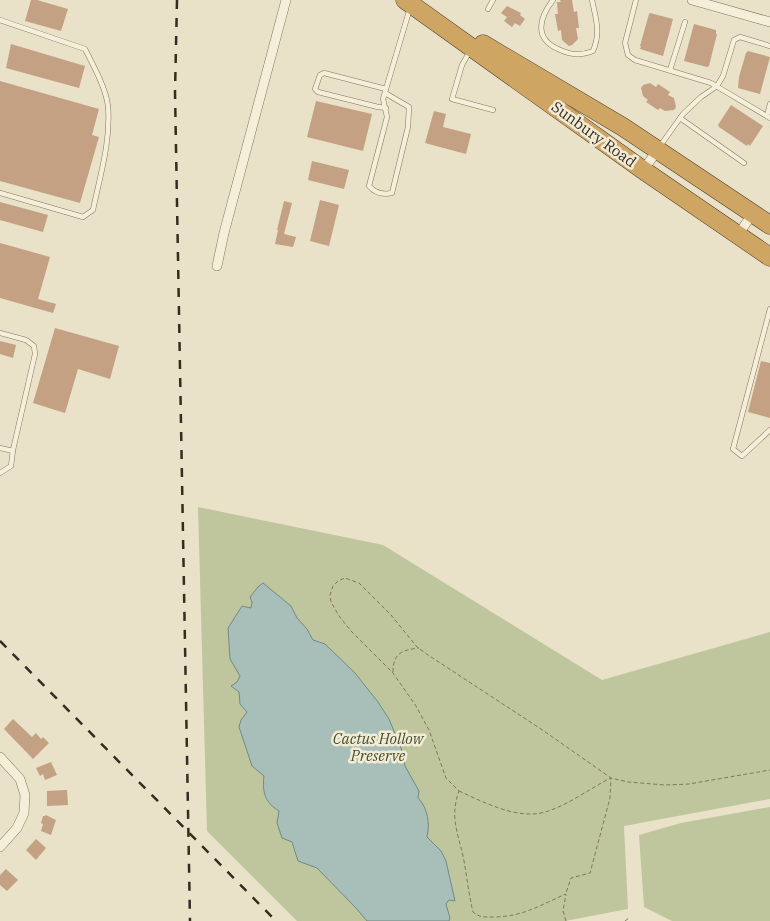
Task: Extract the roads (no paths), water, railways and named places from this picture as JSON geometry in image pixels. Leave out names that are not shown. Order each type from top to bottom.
[{"type":"highway","name":"Sunbury Road","points":[[413,3],[643,170],[770,257]]},
{"type":"highway","name":"Sunbury Road","points":[[413,3],[574,97],[658,150],[770,225]]},
{"type":"street","points":[[217,266],[224,233],[286,0]]},
{"type":"street","points":[[692,0],[722,4],[770,22]]},
{"type":"street","points":[[643,170],[658,150]]},
{"type":"street","points":[[738,235],[753,213]]},
{"type":"street","points":[[0,757],[20,779],[25,795],[24,813],[16,828],[0,847]]},
{"type":"lane","points":[[488,9],[492,0]]},
{"type":"lane","points":[[553,0],[543,15],[543,38],[549,45],[580,56],[593,52],[598,38],[592,0]]},
{"type":"lane","points":[[636,0],[625,43],[628,55],[635,60],[717,86],[768,117],[770,104]]},
{"type":"lane","points":[[386,108],[318,92],[315,89],[320,75],[324,73],[386,91],[410,107],[408,127],[392,193],[386,195],[373,191],[369,186],[387,117],[386,108],[384,99],[386,91],[413,3]]},
{"type":"lane","points":[[0,20],[85,48],[97,73],[108,105],[108,113],[106,146],[93,210],[83,217],[0,192]]},
{"type":"lane","points":[[670,70],[685,22]]},
{"type":"lane","points":[[658,150],[680,118],[701,97],[717,86],[724,76],[734,40],[740,37],[770,46]]},
{"type":"lane","points":[[472,47],[462,65],[452,99],[493,110]]},
{"type":"lane","points":[[680,118],[744,164]]},
{"type":"lane","points":[[770,309],[732,449],[742,456],[770,430]]},
{"type":"lane","points":[[0,333],[26,340],[34,346],[35,354],[11,466],[0,473]]},
{"type":"lane","points":[[0,448],[13,451]]},
{"type":"water","points":[[263,583],[291,606],[313,640],[325,644],[355,673],[389,719],[403,753],[405,766],[419,791],[418,798],[426,811],[428,822],[427,837],[441,851],[446,861],[455,901],[449,900],[446,904],[450,918],[449,921],[367,921],[317,868],[298,861],[292,842],[282,838],[277,823],[279,811],[268,801],[264,787],[264,776],[252,766],[239,727],[241,720],[247,712],[240,704],[239,692],[231,686],[237,682],[240,676],[230,659],[228,628],[242,606],[251,608],[252,602],[250,597]]},
{"type":"railway","points":[[177,0],[175,92],[190,921]]},
{"type":"railway","points":[[0,641],[276,921]]},
{"type":"park label","name":"Cactus Hollow Preserve","points":[[378,746]]}]
